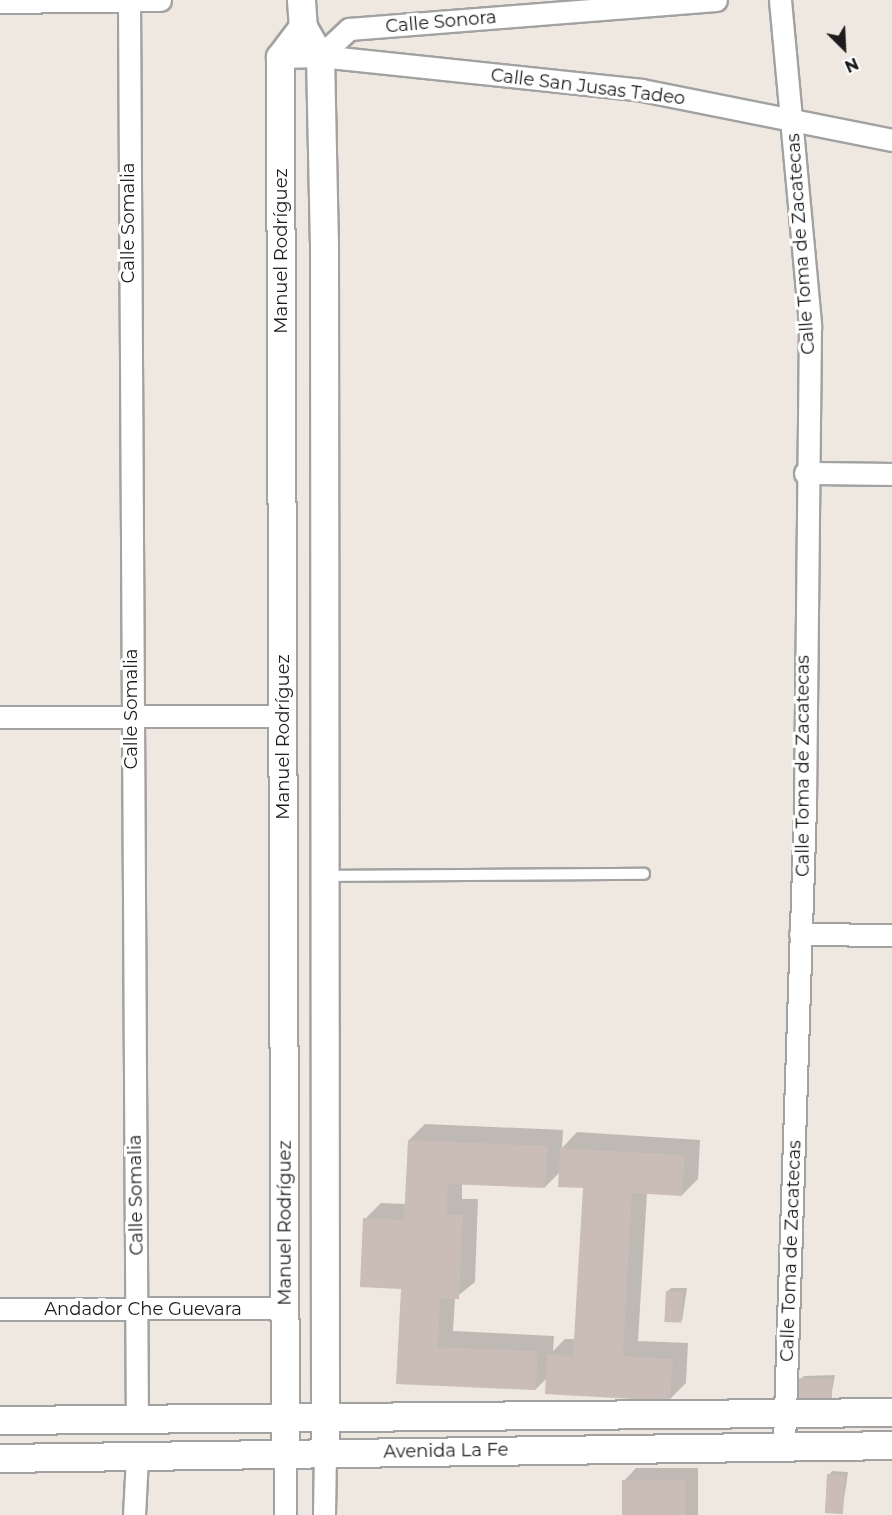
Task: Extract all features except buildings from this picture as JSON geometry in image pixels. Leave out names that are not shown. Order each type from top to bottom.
[{"type":"street","points":[[0,2],[160,0]]},
{"type":"street","points":[[301,0],[303,27],[320,56],[322,876],[327,1112],[324,1515]]},
{"type":"street","name":"Calle Sonora","points":[[320,56],[349,29],[716,0]]},
{"type":"street","name":"Calle Toma de Zacatecas","points":[[780,0],[793,119],[810,326],[805,473],[800,934],[784,1445]]},
{"type":"street","name":"Calle Somalia","points":[[129,1],[130,716],[137,1418]]},
{"type":"street","points":[[280,57],[303,27]]},
{"type":"street","name":"Calle San Jusas Tadeo","points":[[280,57],[320,56],[642,90],[892,140]]},
{"type":"street","name":"Manuel Rodríguez","points":[[280,57],[285,1454]]},
{"type":"street","points":[[805,473],[892,474]]},
{"type":"street","points":[[0,717],[283,716]]},
{"type":"street","points":[[800,934],[892,935]]},
{"type":"street","name":"Andador Che Guevara","points":[[0,1309],[285,1308]]},
{"type":"street","name":"Avenida La Fe","points":[[0,1420],[324,1414],[892,1412]]},
{"type":"street","name":"Avenida La Fe","points":[[0,1458],[892,1445]]},
{"type":"street","points":[[285,1454],[285,1515]]},
{"type":"street","points":[[134,1515],[137,1457]]},
{"type":"lane","points":[[322,876],[644,874]]}]
